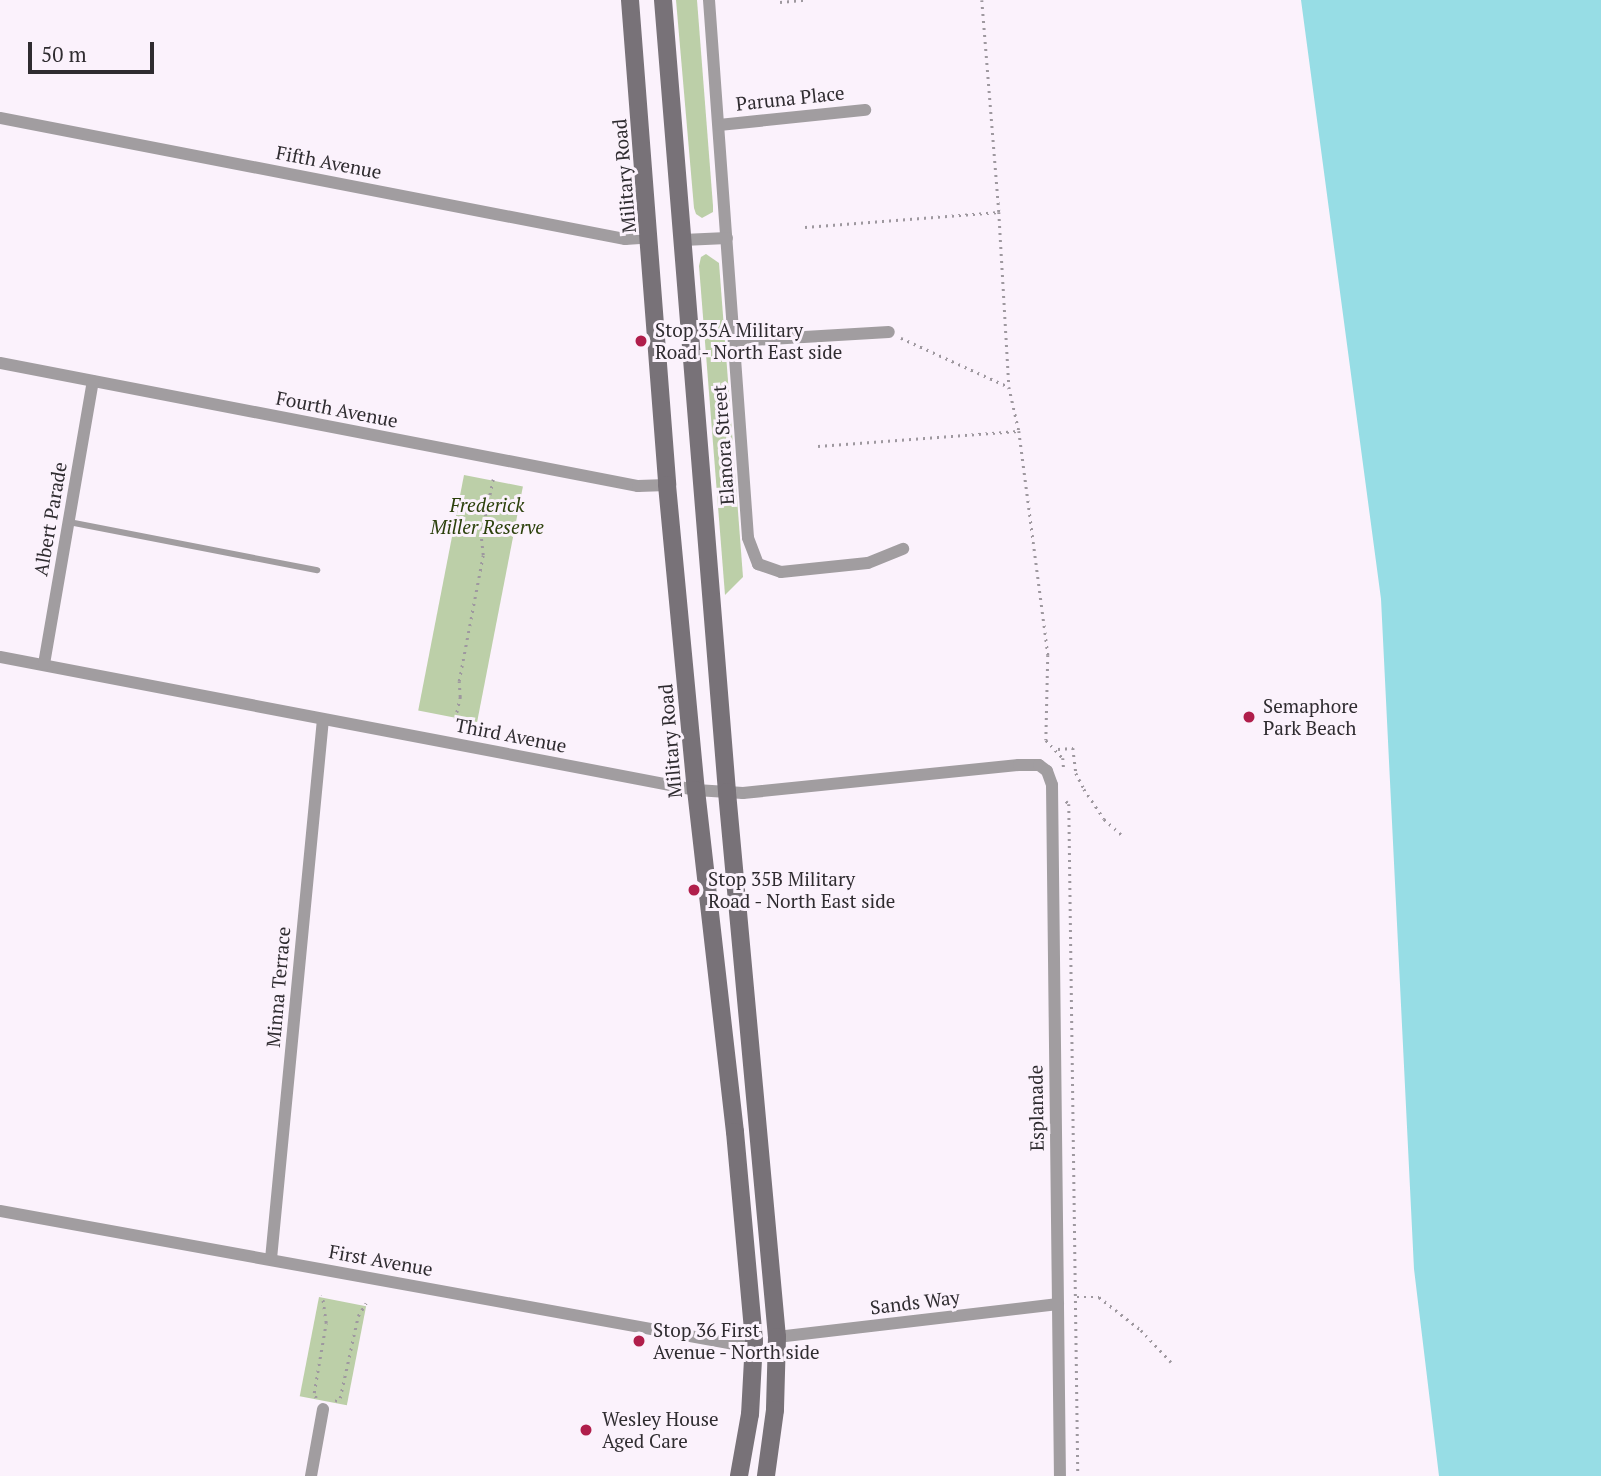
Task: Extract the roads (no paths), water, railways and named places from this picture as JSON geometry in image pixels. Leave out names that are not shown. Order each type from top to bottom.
[{"type":"main road","name":"Military Road","points":[[630,0],[651,237],[667,485],[696,790],[735,1132],[754,1341],[750,1414],[739,1476]]},
{"type":"main road","points":[[663,0],[727,792],[777,1338],[775,1410],[766,1476]]},
{"type":"main road","points":[[754,1341],[777,1338]]},
{"type":"street","name":"Elanora Street","points":[[709,0],[736,341],[748,538],[758,565],[781,572],[868,564],[903,549]]},
{"type":"street","name":"Paruna Place","points":[[719,125],[865,110]]},
{"type":"street","name":"Fifth Avenue","points":[[0,118],[625,239],[651,237]]},
{"type":"street","points":[[683,240],[727,238]]},
{"type":"street","points":[[736,341],[889,332]]},
{"type":"street","name":"Fourth Avenue","points":[[0,363],[638,486],[667,485]]},
{"type":"street","name":"Albert Parade","points":[[44,664],[93,381]]},
{"type":"street","name":"Third Avenue","points":[[0,657],[696,790],[743,793],[1018,765]]},
{"type":"street","name":"Minna Terrace","points":[[271,1259],[323,719]]},
{"type":"street","name":"Esplanade","points":[[1018,765],[1039,765],[1047,771],[1052,785],[1060,1476]]},
{"type":"street","name":"First Avenue","points":[[0,1211],[733,1344],[754,1341]]},
{"type":"street","name":"Sands Way","points":[[777,1338],[1058,1304]]},
{"type":"street","points":[[311,1476],[323,1409]]},
{"type":"lane","points":[[69,522],[317,569]]},
{"type":"water","points":[[1301,0],[1601,0],[1601,1476],[1439,1476],[1414,1269],[1381,599]]},
{"type":"place","name":"Stop 35A Military Road - North East side","points":[[641,341]]},
{"type":"place","name":"Semaphore Park Beach","points":[[1249,717]]},
{"type":"place","name":"Stop 35B Military Road - North East side","points":[[694,890]]},
{"type":"place","name":"Stop 36 First Avenue - North side","points":[[639,1341]]},
{"type":"place","name":"Wesley House Aged Care","points":[[586,1430]]},
{"type":"park label","name":"Frederick Miller Reserve","points":[[487,516]]}]
